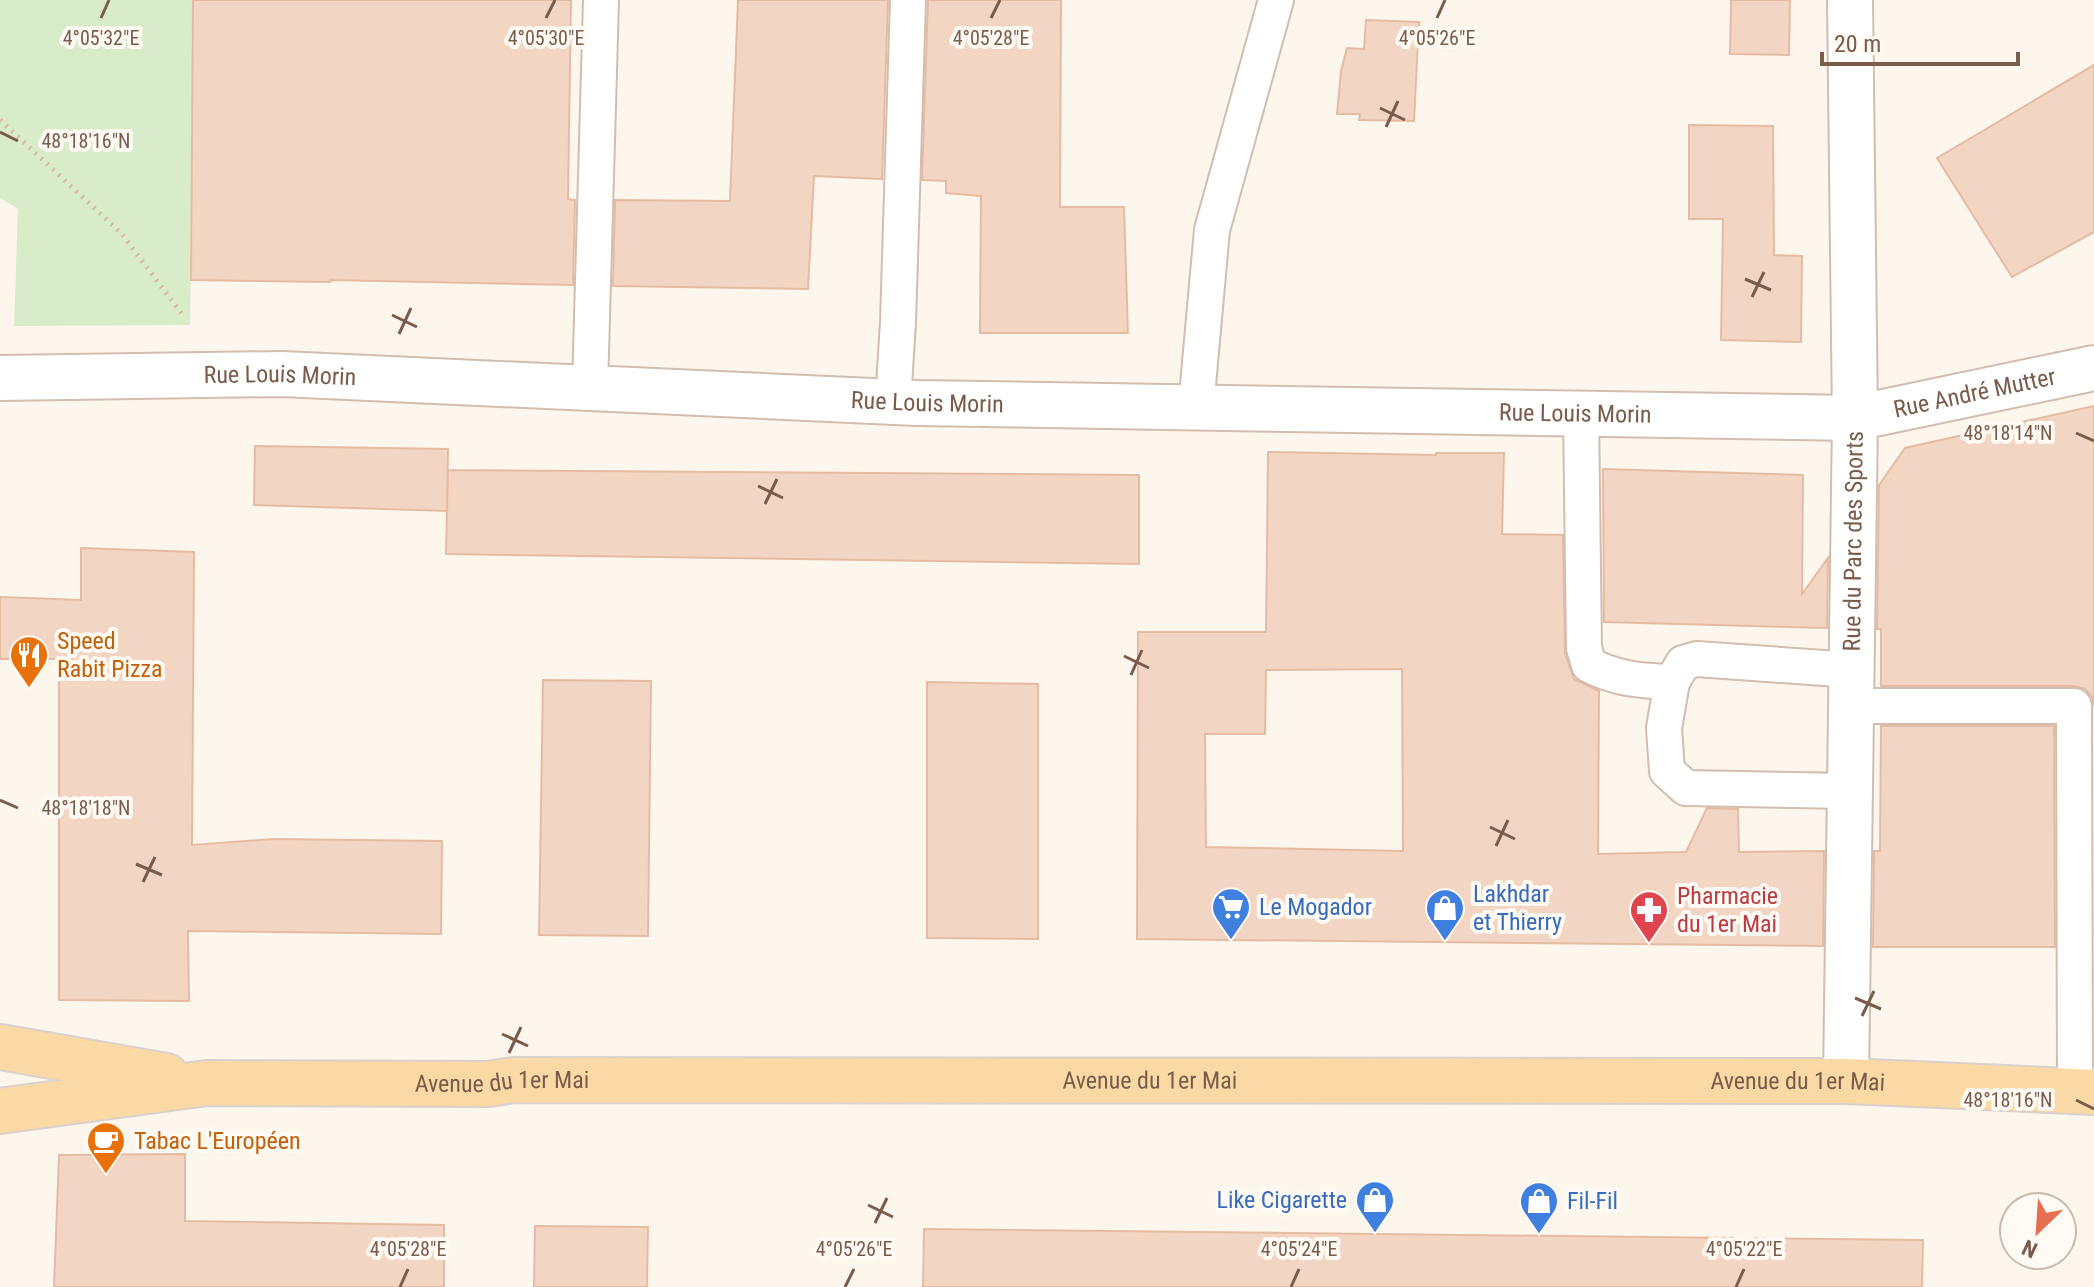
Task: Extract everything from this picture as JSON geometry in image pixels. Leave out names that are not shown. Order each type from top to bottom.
[{"type":"main road","name":"Avenue du 1er Mai","points":[[0,1047],[207,1083]]},
{"type":"main road","name":"Avenue du 1er Mai","points":[[0,1111],[207,1083],[488,1084],[514,1080],[1846,1081],[2085,1092]]},
{"type":"street","name":"Rue du Parc des Sports","points":[[1846,1081],[1855,418],[1850,0]]},
{"type":"street","name":"Rue André Mutter","points":[[1855,418],[2094,368]]},
{"type":"street","name":"Rue Louis Morin","points":[[0,378],[282,374],[893,402],[1855,418]]},
{"type":"lane","points":[[590,388],[601,0]]},
{"type":"lane","points":[[893,402],[908,0]]},
{"type":"lane","points":[[1196,407],[1212,230],[1276,0]]},
{"type":"lane","points":[[1581,412],[1584,648],[1589,665],[1608,675],[1672,682]]},
{"type":"lane","points":[[1850,791],[1686,788],[1667,771],[1664,728],[1672,682],[1683,663],[1697,659],[1851,688],[2074,706],[2085,1092]]},
{"type":"path","points":[[0,120],[121,233],[182,313],[190,325],[190,375]]},
{"type":"green space","points":[[0,0],[194,0],[190,325],[14,326],[18,209],[0,198]]},
{"type":"building","points":[[193,0],[571,0],[568,199],[575,200],[573,285],[191,280]]},
{"type":"building","points":[[738,0],[888,0],[882,179],[814,176],[808,289],[613,286],[615,200],[730,201]]},
{"type":"building","points":[[928,0],[1061,0],[1060,207],[1124,207],[1128,333],[980,333],[981,196],[946,193],[946,181],[922,180]]},
{"type":"building","points":[[1731,0],[1790,0],[1789,55],[1730,54]]},
{"type":"building","points":[[1366,20],[1419,22],[1414,121],[1359,120],[1360,114],[1337,114],[1341,71],[1347,48],[1364,49]]},
{"type":"building","points":[[2094,65],[2094,232],[2012,277],[1937,158]]},
{"type":"building","points":[[1689,125],[1773,126],[1774,255],[1802,256],[1801,342],[1721,340],[1723,219],[1689,219]]},
{"type":"building","points":[[2094,406],[2094,706],[2092,697],[2085,689],[2074,686],[1881,686],[1881,629],[1877,629],[1879,485],[1905,448]]},
{"type":"building","points":[[255,446],[448,449],[447,511],[254,505]]},
{"type":"building","points":[[1268,452],[1504,453],[1502,534],[1563,535],[1565,653],[1574,679],[1599,691],[1598,854],[1686,852],[1707,808],[1738,809],[1739,852],[1824,851],[1823,946],[1137,939],[1138,632],[1266,632]],"holes":[[[1402,669],[1403,851],[1206,847],[1205,734],[1265,734],[1266,670]]]},
{"type":"building","points":[[1603,469],[1803,475],[1802,594],[1828,558],[1827,628],[1604,622]]},
{"type":"building","points":[[448,470],[1139,475],[1139,564],[446,554]]},
{"type":"building","points":[[81,548],[194,552],[192,845],[273,839],[442,841],[441,934],[188,931],[189,1001],[59,1000],[59,659],[0,659],[0,597],[81,600]]},
{"type":"building","points":[[543,680],[651,681],[648,936],[539,935]]},
{"type":"building","points":[[927,682],[1038,684],[1038,939],[927,938]]},
{"type":"building","points":[[1881,726],[2054,726],[2055,947],[1873,947],[1874,851],[1880,851]]},
{"type":"building","points":[[185,1154],[185,1221],[444,1225],[444,1287],[54,1287],[59,1155]]},
{"type":"building","points":[[535,1226],[648,1227],[647,1287],[534,1287]]},
{"type":"building","points":[[924,1229],[1923,1240],[1922,1287],[923,1287]]},
{"type":"place","name":"Speed Rabit Pizza","points":[[29,689]]},
{"type":"place","name":"Le Mogador","points":[[1231,941]]},
{"type":"place","name":"Lakhdar et Thierry","points":[[1445,942]]},
{"type":"place","name":"Pharmacie du 1er Mai","points":[[1649,944]]},
{"type":"place","name":"Tabac L'Européen","points":[[106,1175]]},
{"type":"place","name":"Like Cigarette","points":[[1375,1234]]},
{"type":"place","name":"Fil-Fil","points":[[1539,1235]]}]
